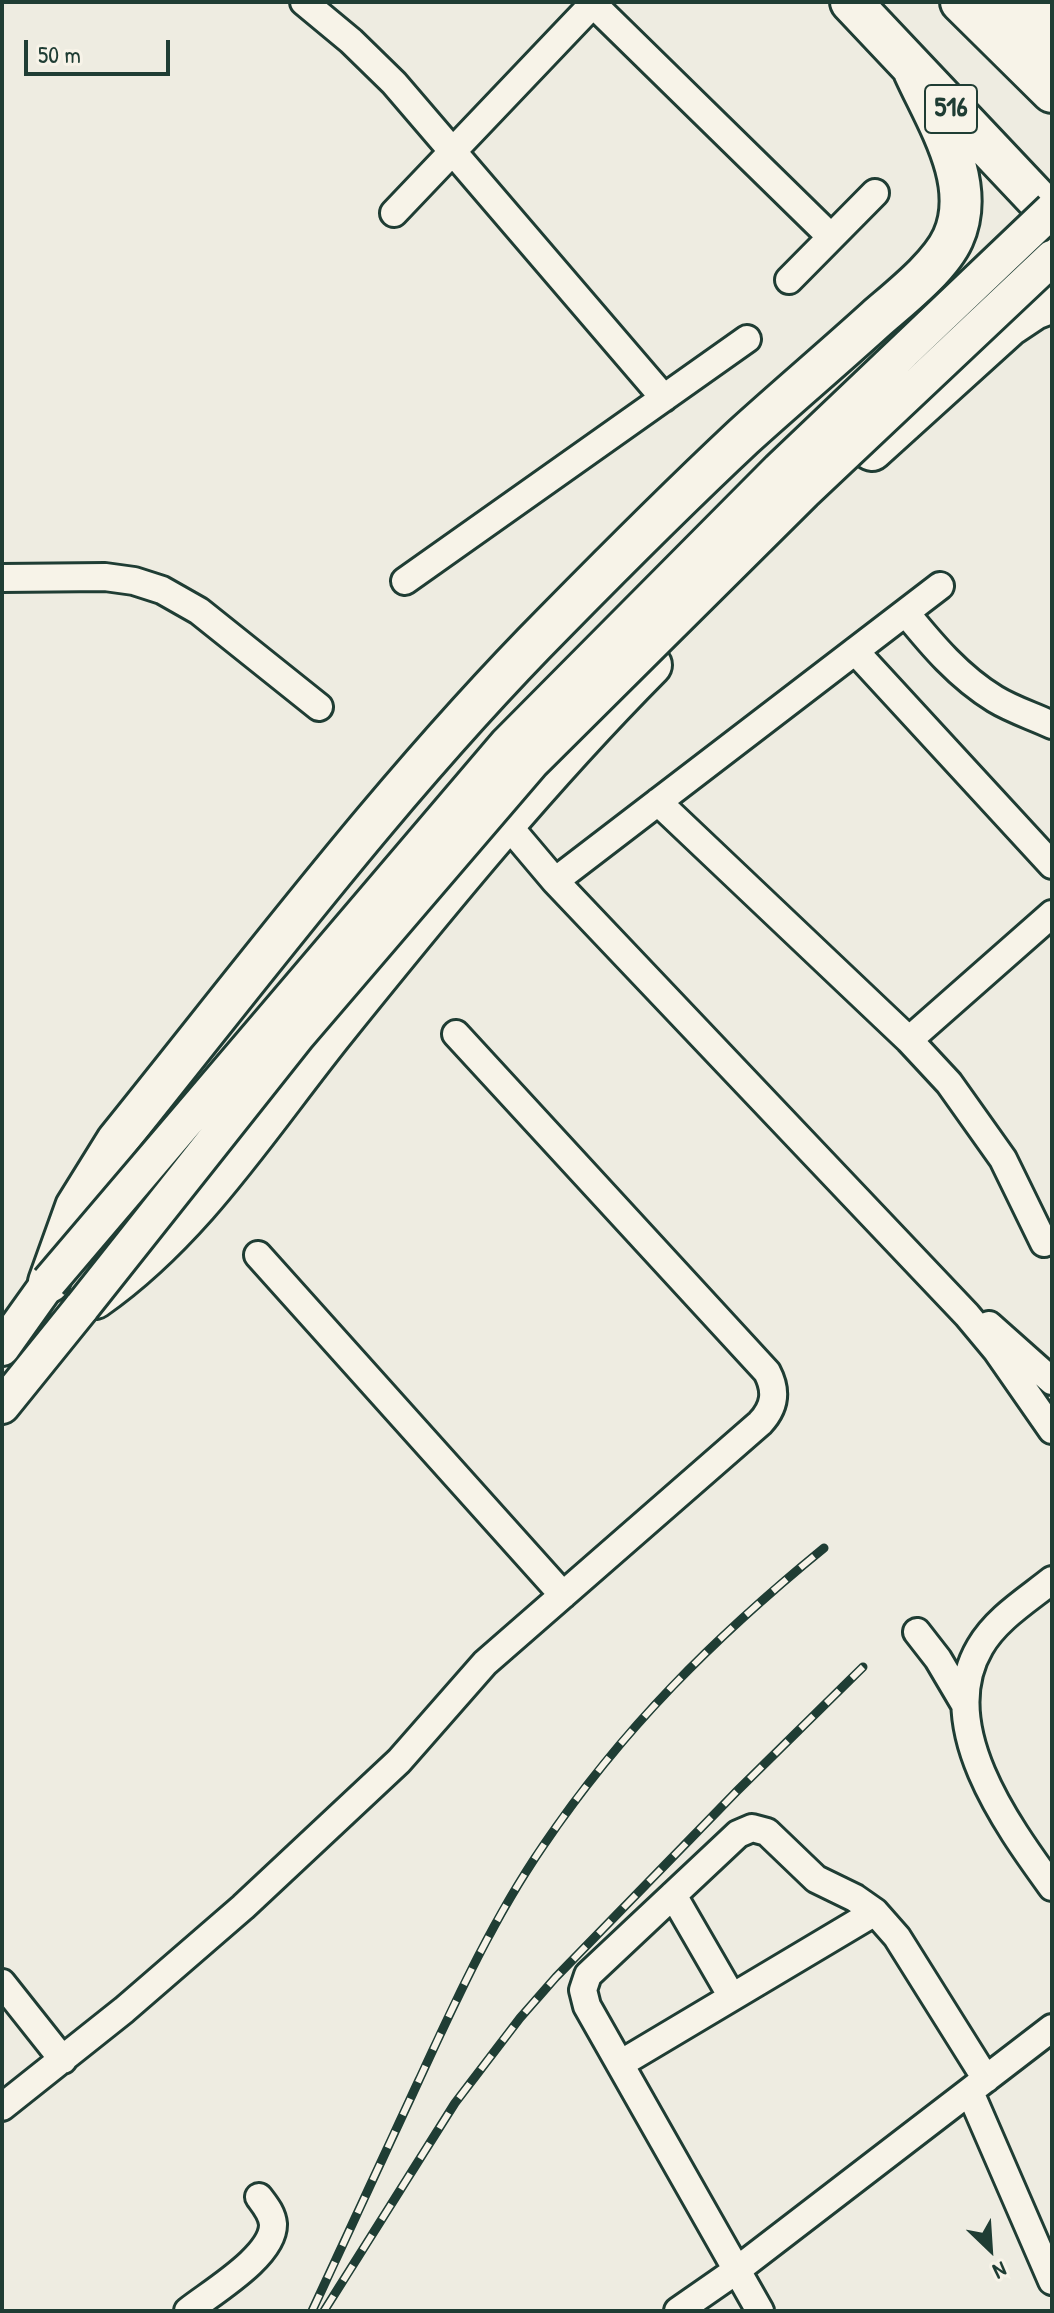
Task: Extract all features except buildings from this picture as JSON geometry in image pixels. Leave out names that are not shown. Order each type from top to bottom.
[{"type":"highway","name":"516","points":[[851,2],[1052,213]]},
{"type":"highway","points":[[961,2],[1052,92]]},
{"type":"highway","points":[[1037,2],[1052,17]]},
{"type":"highway","points":[[49,1282],[76,1207],[109,1152],[421,765],[553,623],[743,438],[899,299],[950,245],[960,219],[962,193],[956,166],[914,71]]},
{"type":"highway","points":[[899,299],[935,302],[955,316],[967,337],[969,362]]},
{"type":"highway","points":[[82,1307],[147,1256],[186,1217],[337,1027],[506,823],[636,681],[815,501],[1021,317],[1052,302]]},
{"type":"main road","points":[[2,1348],[49,1282],[507,744],[779,470],[1052,213]]},
{"type":"main road","points":[[2,1406],[297,1036],[532,762],[804,492],[1052,258]]},
{"type":"lane","points":[[304,2],[351,41],[394,83],[664,398]]},
{"type":"lane","points":[[1001,2],[1052,55]]},
{"type":"lane","points":[[394,213],[592,3],[831,237]]},
{"type":"lane","points":[[789,280],[875,193]]},
{"type":"lane","points":[[405,581],[747,339]]},
{"type":"lane","points":[[2,578],[105,577],[134,581],[162,590],[199,611],[319,707]]},
{"type":"lane","points":[[555,881],[940,586]]},
{"type":"lane","points":[[906,613],[945,658],[979,688],[1009,707],[1052,725]]},
{"type":"lane","points":[[855,651],[1052,865]]},
{"type":"lane","points":[[658,802],[909,1040],[949,1083],[987,1133],[1019,1186],[1044,1243]]},
{"type":"lane","points":[[506,823],[555,881],[952,1298],[997,1351],[1052,1430]]},
{"type":"lane","points":[[909,1040],[1052,914]]},
{"type":"lane","points":[[2,2107],[184,1959],[301,1854],[399,1761],[485,1663],[760,1423],[772,1404],[772,1382],[767,1372],[456,1034]]},
{"type":"lane","points":[[258,1255],[563,1595]]},
{"type":"lane","points":[[952,1298],[1009,1341],[1052,1381]]},
{"type":"lane","points":[[1052,1580],[1007,1616],[980,1646],[966,1683],[964,1703],[970,1740],[996,1800],[1019,1841],[1052,1887]]},
{"type":"lane","points":[[917,1632],[943,1666],[964,1703]]},
{"type":"lane","points":[[760,2311],[587,2006],[583,1990],[588,1975],[738,1834],[752,1828],[774,1836],[816,1879],[855,1898],[875,1912],[897,1937],[978,2085],[1052,2281]]},
{"type":"lane","points":[[673,1895],[732,1997]]},
{"type":"lane","points":[[620,2064],[875,1912]]},
{"type":"lane","points":[[2,1983],[63,2060]]},
{"type":"lane","points":[[678,2311],[737,2270],[1052,2028]]},
{"type":"lane","points":[[188,2311],[264,2250],[273,2226],[271,2214],[259,2197]]},
{"type":"railway","points":[[312,2311],[461,1990],[508,1902],[543,1846],[605,1762],[672,1686],[745,1616],[824,1548]]},
{"type":"railway","points":[[324,2311],[455,2103],[520,2018],[737,1791],[863,1667]]}]
